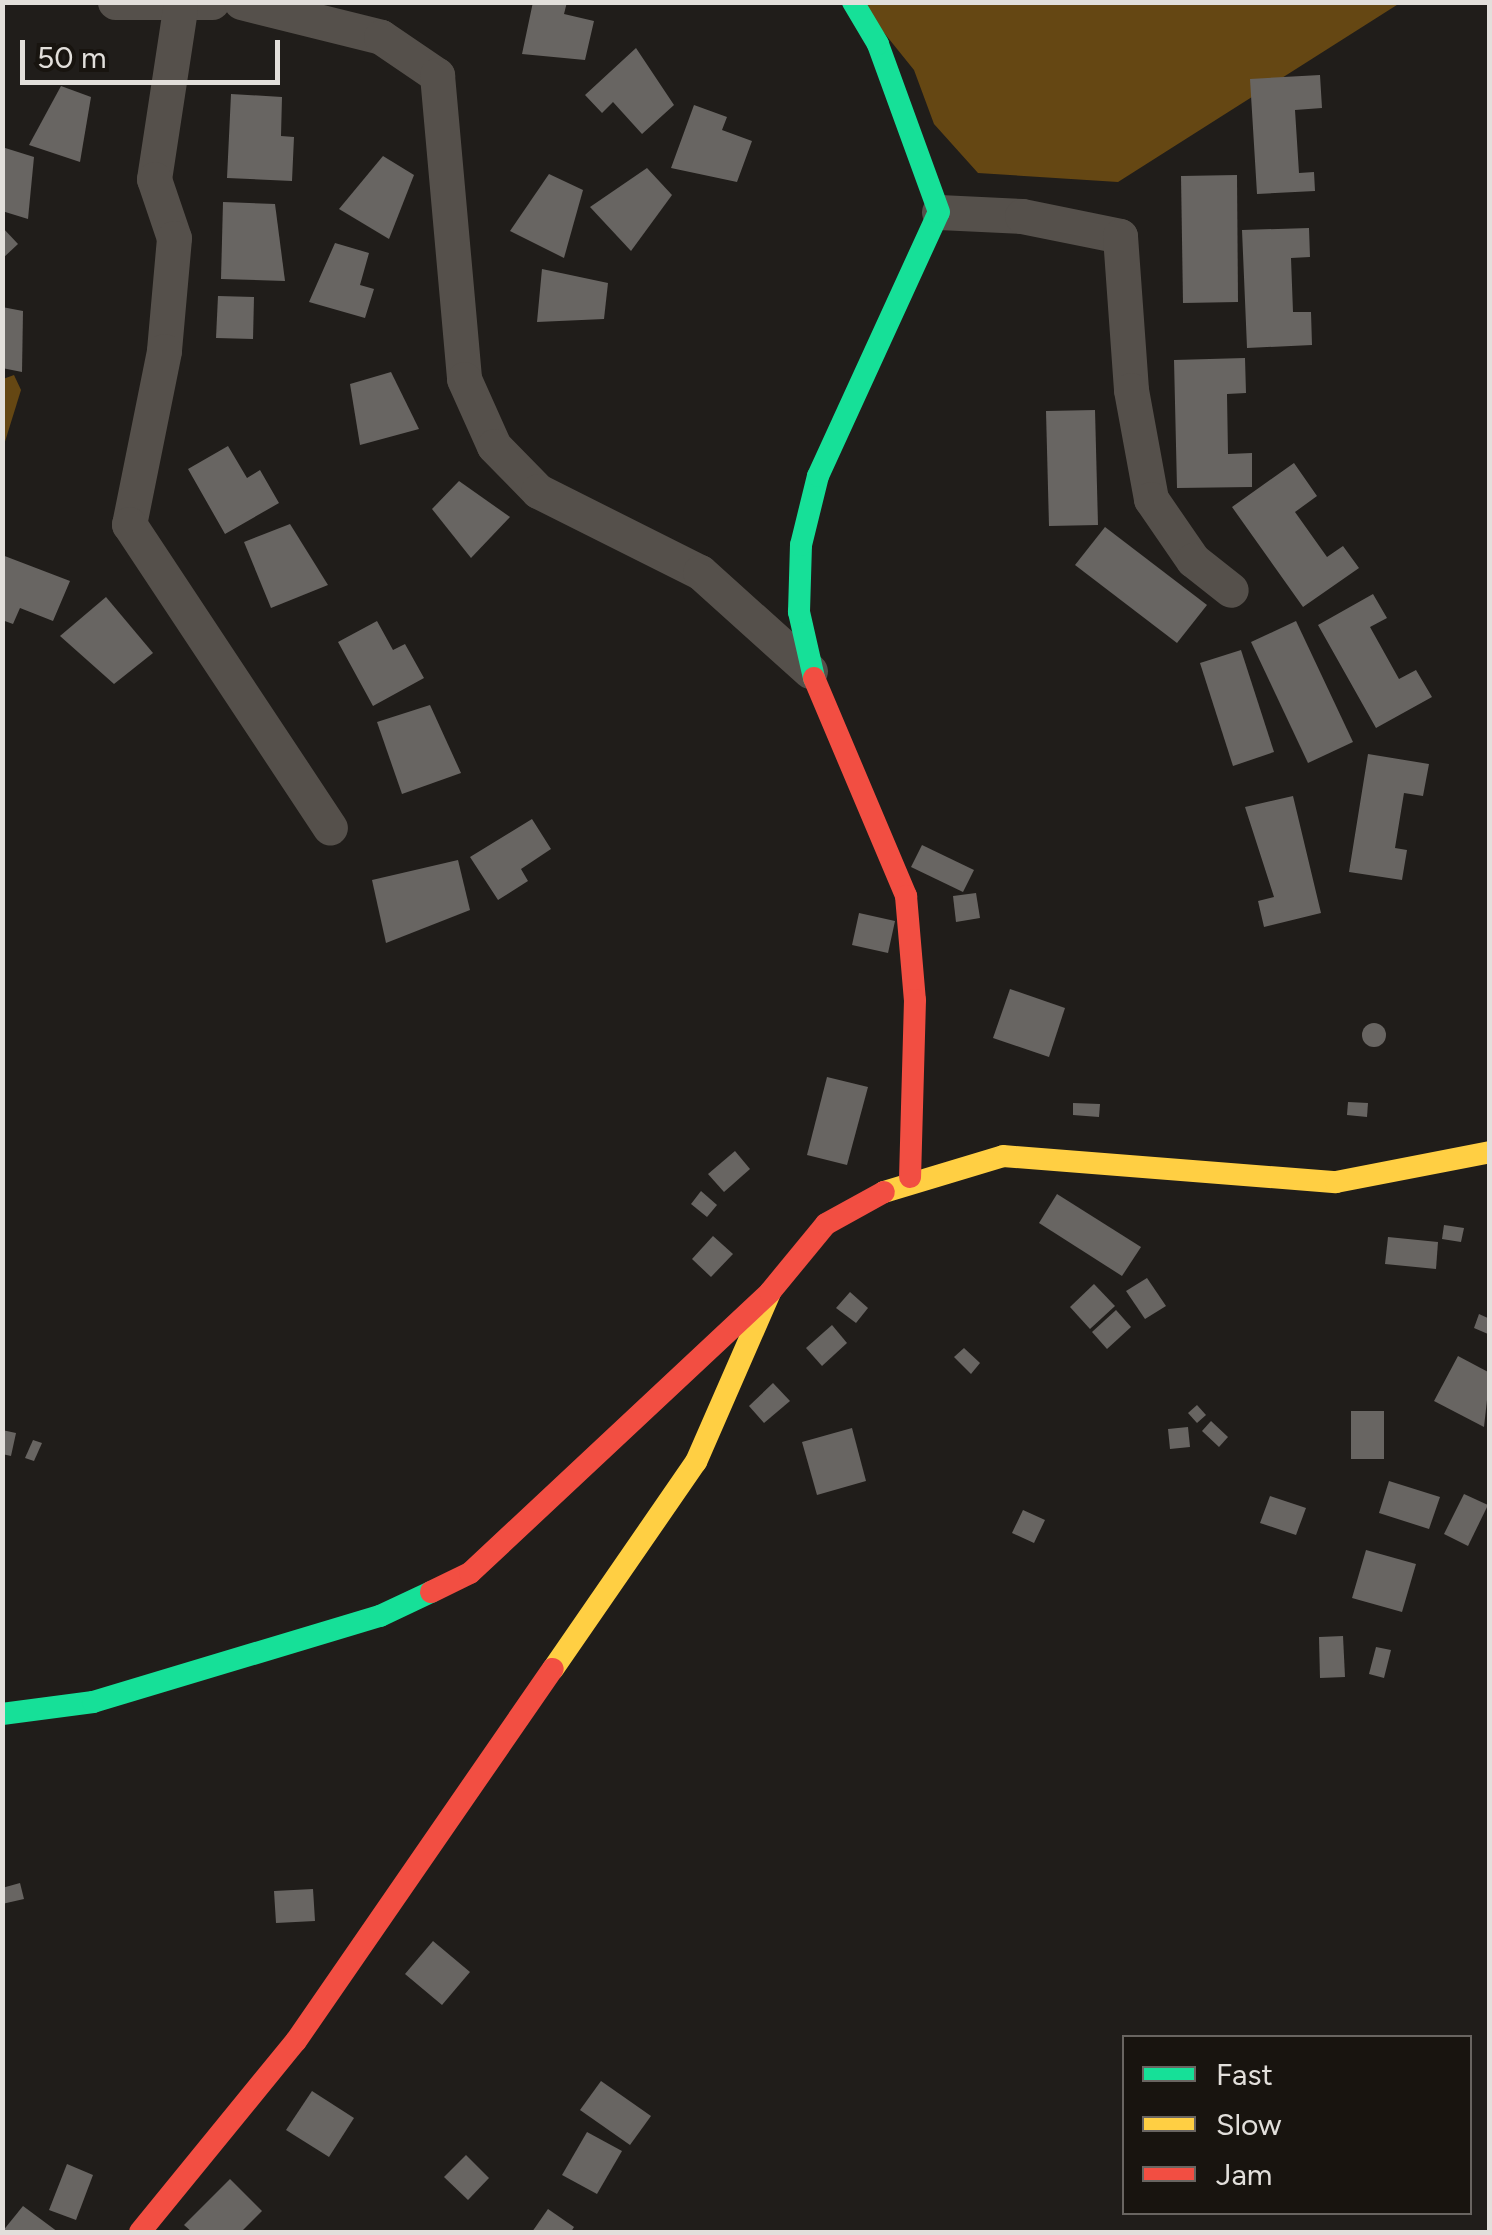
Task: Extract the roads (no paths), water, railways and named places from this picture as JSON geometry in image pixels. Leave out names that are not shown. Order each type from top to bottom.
[{"type":"street","points":[[115,2],[196,6],[154,179],[174,238],[164,351],[129,524],[330,828]]},
{"type":"street","points":[[240,2],[381,37],[436,75],[464,379],[494,446],[538,492],[700,572],[811,672]]},
{"type":"street","points":[[853,2],[878,44],[940,212],[818,476],[801,544],[799,612],[811,672],[906,896],[915,1000],[910,1177]]},
{"type":"street","points":[[940,212],[1022,216],[1120,236],[1131,390],[1151,499],[1194,560],[1231,590]]},
{"type":"street","points":[[2,1714],[93,1702],[361,1622],[470,1573],[770,1292],[826,1224],[910,1177],[1003,1156],[1336,1182],[1490,1152]]},
{"type":"street","points":[[140,2232],[296,2041],[696,1462],[770,1292]]}]
